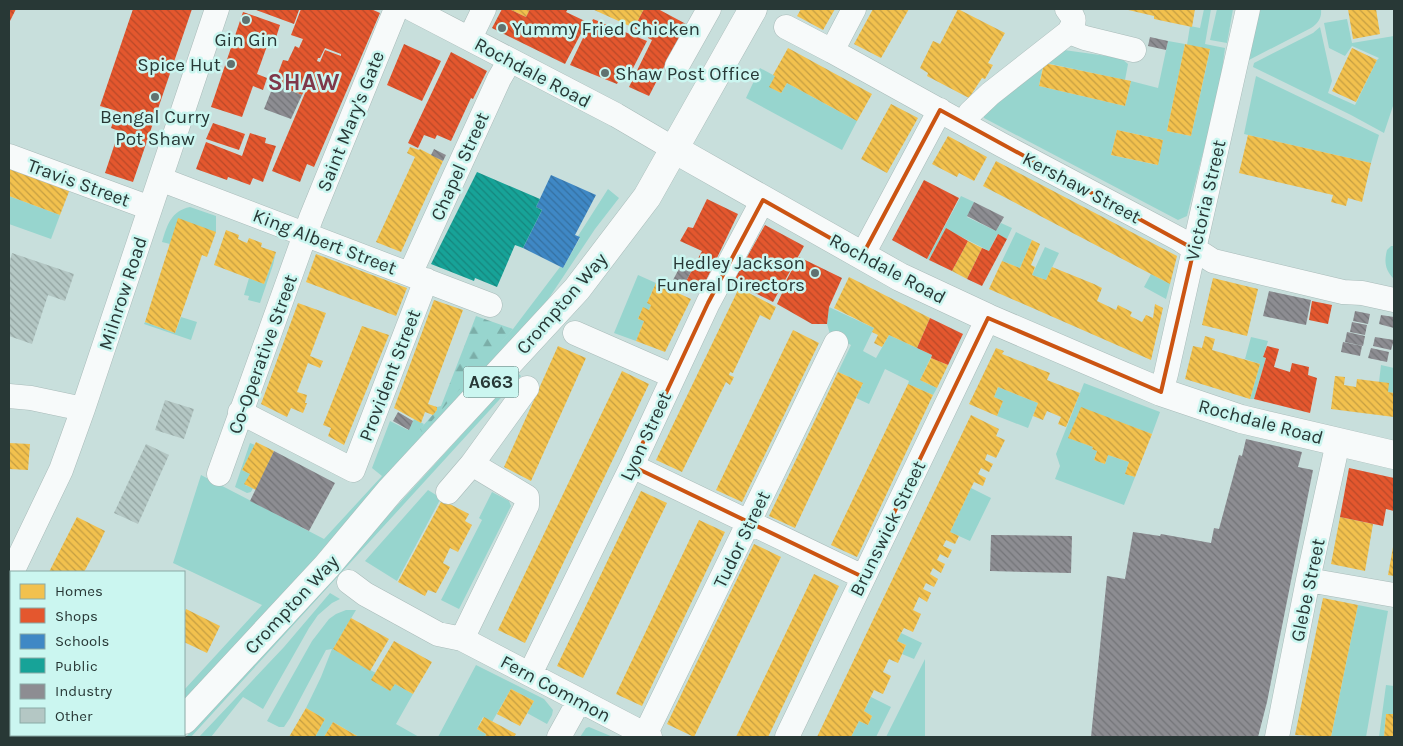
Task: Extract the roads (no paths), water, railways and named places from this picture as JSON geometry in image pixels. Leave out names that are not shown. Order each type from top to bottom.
[{"type":"main road","name":"Crompton Way","points":[[185,719],[327,566],[390,491],[576,289],[647,197],[753,9]]},
{"type":"main road","name":"Rochdale Road","points":[[674,149],[900,277],[988,318],[1161,392],[1241,418],[1394,454]]},
{"type":"street","name":"Milnrow Road","points":[[13,571],[61,470],[84,409],[217,9]]},
{"type":"street","name":"Saint Mary's Gate","points":[[305,234],[396,9]]},
{"type":"street","name":"Rochdale Road","points":[[412,9],[616,114],[674,149]]},
{"type":"street","points":[[470,38],[484,9]]},
{"type":"street","points":[[677,66],[709,9]]},
{"type":"street","points":[[832,50],[854,9]]},
{"type":"street","name":"Victoria Street","points":[[1161,392],[1166,378],[1248,9]]},
{"type":"street","points":[[964,124],[970,113],[1068,20],[1085,38],[1134,50]]},
{"type":"street","name":"Kershaw Street","points":[[786,27],[832,50],[964,124],[1179,239],[1213,261],[1343,292],[1362,293],[1394,300]]},
{"type":"street","name":"Chapel Street","points":[[418,277],[499,79],[510,60]]},
{"type":"street","points":[[862,256],[940,110]]},
{"type":"street","name":"Travis Street","points":[[9,156],[150,208]]},
{"type":"street","name":"King Albert Street","points":[[160,178],[490,305]]},
{"type":"street","name":"Lyon Street","points":[[530,674],[632,466],[708,303],[763,200]]},
{"type":"street","name":"Co-Operative Street","points":[[219,474],[305,234]]},
{"type":"street","name":"Provident Street","points":[[240,412],[353,470],[418,277]]},
{"type":"street","name":"Brunswick Street","points":[[787,737],[988,318]]},
{"type":"street","points":[[575,333],[673,376]]},
{"type":"street","name":"Tudor Street","points":[[648,736],[836,343]]},
{"type":"street","points":[[448,492],[472,464],[527,388]]},
{"type":"street","points":[[9,396],[31,398],[84,409]]},
{"type":"street","name":"Glebe Street","points":[[1277,737],[1338,442]]},
{"type":"street","points":[[462,639],[527,505],[527,497],[472,464]]},
{"type":"street","points":[[632,466],[863,577]]},
{"type":"street","points":[[1308,580],[1394,595]]},
{"type":"street","name":"Fern Common","points":[[349,582],[365,594],[438,634],[462,639],[648,736]]},
{"type":"street","points":[[559,737],[579,701]]},
{"type":"place","name":"Gin Gin","points":[[246,20]]},
{"type":"place","name":"Yummy Fried Chicken","points":[[502,28]]},
{"type":"place","name":"Spice Hut","points":[[231,64]]},
{"type":"place","name":"Shaw Post Office","points":[[605,73]]},
{"type":"place","name":"Bengal Curry Pot Shaw","points":[[155,97]]},
{"type":"place","name":"Hedley Jackson Funeral Directors","points":[[815,273]]},
{"type":"district","name":"SHAW","points":[[304,82]]}]
